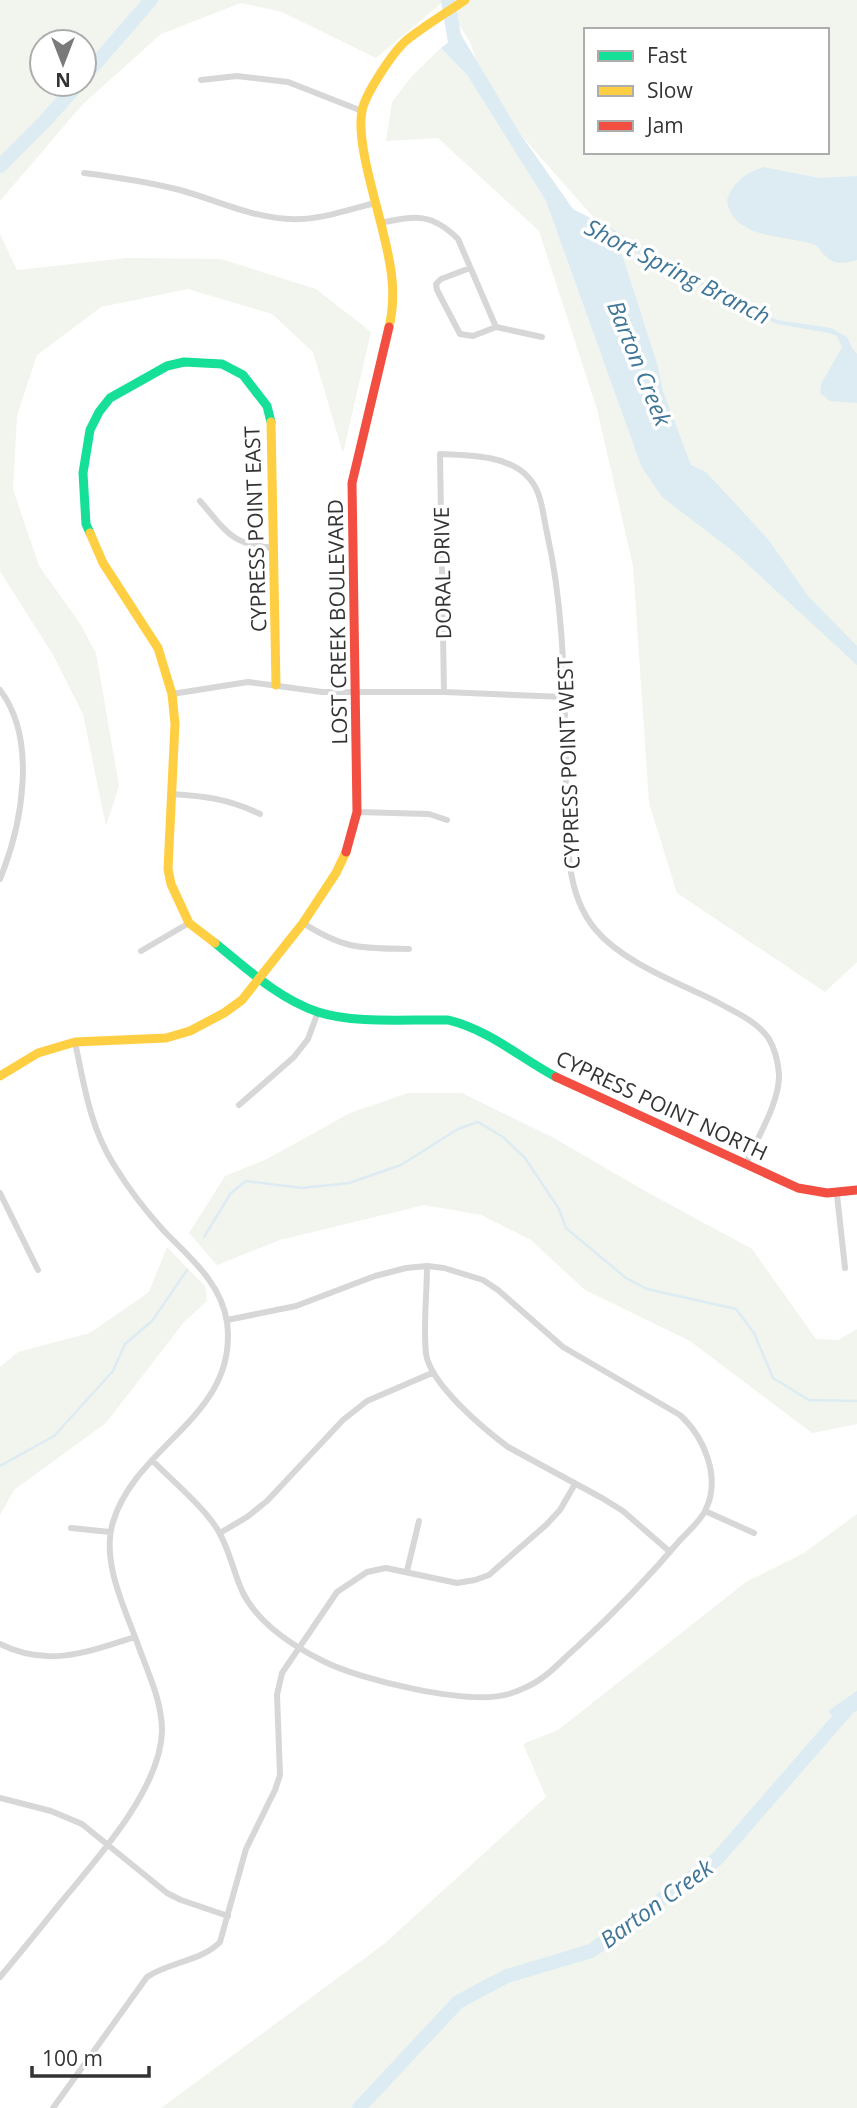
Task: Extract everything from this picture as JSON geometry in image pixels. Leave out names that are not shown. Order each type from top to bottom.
[{"type":"street","name":"LOST CREEK BOULEVARD","points":[[0,1076],[38,1053],[75,1042],[166,1038],[190,1031],[224,1013],[242,1000],[303,923],[346,853],[356,813],[352,483],[393,309],[394,293],[390,258],[375,203],[362,133],[362,111],[373,85],[405,41],[465,0]]},
{"type":"street","points":[[201,80],[237,76],[288,82],[362,111]]},
{"type":"street","points":[[84,173],[143,181],[252,214],[279,219],[322,216],[375,203]]},
{"type":"street","points":[[380,223],[410,217],[428,218],[439,222],[458,239],[496,327]]},
{"type":"street","points":[[470,268],[441,279],[436,284],[460,334],[473,336],[496,327],[542,337]]},
{"type":"street","name":"CYPRESS POINT EAST","points":[[260,979],[189,923],[178,903],[168,869],[175,724],[172,694],[158,648],[103,563],[86,524],[83,499],[85,452],[90,430],[99,412],[110,398],[167,366],[184,362],[222,364],[243,376],[267,406],[272,428],[276,685]]},
{"type":"street","name":"DORAL DRIVE","points":[[440,454],[444,692]]},
{"type":"street","name":"CYPRESS POINT WEST","points":[[440,454],[460,454],[502,461],[519,469],[531,480],[540,497],[558,591],[564,649],[567,848],[576,892],[583,911],[595,929],[626,956],[735,1011],[756,1025],[769,1039],[776,1054],[779,1075],[777,1094],[746,1164]]},
{"type":"street","points":[[200,501],[235,539],[255,547],[275,548]]},
{"type":"street","points":[[172,694],[248,682],[356,694],[444,692],[564,697]]},
{"type":"street","points":[[0,690],[15,717],[22,771],[17,824],[0,879]]},
{"type":"street","points":[[171,794],[214,797],[236,802],[260,814]]},
{"type":"street","points":[[356,813],[429,814],[447,820]]},
{"type":"street","points":[[141,951],[189,923]]},
{"type":"street","points":[[303,923],[327,939],[345,946],[409,949]]},
{"type":"street","name":"CYPRESS POINT NORTH","points":[[260,979],[296,1002],[318,1012],[342,1018],[447,1020],[482,1029],[559,1078],[798,1188],[817,1194],[836,1195],[857,1190]]},
{"type":"street","points":[[239,1105],[295,1057],[308,1039],[318,1012]]},
{"type":"street","points":[[0,1976],[108,1845],[147,1783],[160,1752],[162,1731],[156,1694],[113,1572],[110,1532],[120,1501],[132,1482],[211,1398],[225,1361],[227,1320],[212,1283],[193,1258],[140,1203],[114,1166],[97,1136],[75,1042]]},
{"type":"street","points":[[0,1193],[38,1270]]},
{"type":"street","points":[[836,1195],[845,1268]]},
{"type":"street","points":[[152,1460],[220,1533],[243,1594],[254,1611],[269,1625],[323,1661],[351,1673],[415,1689],[462,1697],[508,1695],[541,1679],[601,1625],[705,1511],[711,1483],[703,1443],[694,1428],[680,1415],[563,1348],[498,1290],[468,1274],[427,1266],[406,1268],[375,1276],[296,1306],[227,1320]]},
{"type":"street","points":[[427,1266],[426,1355],[432,1373],[440,1384],[508,1447],[623,1511],[670,1552]]},
{"type":"street","points":[[220,1533],[267,1501],[343,1420],[367,1401],[432,1373]]},
{"type":"street","points":[[53,2108],[147,1977],[160,1968],[212,1950],[220,1942],[246,1849],[275,1790],[279,1774],[278,1684],[298,1646],[337,1592],[367,1572],[386,1568],[457,1583],[489,1575],[546,1525],[560,1510],[575,1484]]},
{"type":"street","points":[[705,1511],[754,1533]]},
{"type":"street","points":[[407,1571],[419,1521]]},
{"type":"street","points":[[71,1528],[110,1532]]},
{"type":"street","points":[[0,1644],[28,1655],[62,1657],[83,1654],[135,1637]]},
{"type":"street","points":[[0,1798],[66,1816],[82,1824],[167,1893],[229,1916]]},
{"type":"shaded area","points":[[0,0],[857,0],[857,962],[825,992],[677,893],[649,803],[633,566],[597,409],[539,231],[438,138],[386,141],[392,102],[412,76],[441,48],[467,75],[546,201],[641,466],[657,363],[624,260],[616,243],[521,135],[477,63],[470,42],[444,1],[376,58],[282,12],[241,3],[161,34],[98,91],[98,28],[28,28],[28,98],[90,98],[0,201]]},
{"type":"shaded area","points":[[0,234],[17,270],[127,258],[221,259],[316,289],[371,332],[343,453],[313,352],[272,314],[188,289],[101,307],[37,355],[17,416],[13,489],[39,566],[79,622],[96,653],[119,786],[106,826],[83,714],[53,655],[0,571]]},
{"type":"shaded area","points":[[408,1093],[462,1093],[554,1138],[752,1249],[816,1339],[838,1340],[857,1329],[857,1424],[812,1433],[690,1341],[585,1290],[531,1240],[481,1215],[424,1205],[280,1240],[217,1265],[189,1233],[225,1176],[267,1159],[350,1113]]},
{"type":"shaded area","points":[[167,1247],[205,1286],[207,1301],[184,1322],[106,1423],[14,1490],[0,1515],[0,1367],[18,1352],[90,1333],[149,1292]]},
{"type":"shaded area","points":[[857,1514],[857,2108],[161,2108],[384,1944],[546,1797],[523,1744],[558,1730],[746,1582],[804,1553]]},
{"type":"water","name":"Short Spring Branch","points":[[460,33],[521,135],[573,209],[618,232],[728,297],[777,320],[831,328],[847,337],[857,354],[857,403],[830,401],[820,393],[821,384],[842,347],[837,336],[777,324],[727,300],[692,279],[617,244],[657,363],[663,391],[691,465],[706,472],[767,538],[809,597],[857,646],[857,665],[734,552],[662,497],[641,466],[546,201],[467,75],[441,48]]},
{"type":"water","points":[[763,167],[819,178],[857,176],[857,260],[833,262],[816,245],[762,234],[739,222],[731,213],[727,200],[740,179]]},
{"type":"water","points":[[857,1691],[857,1704],[837,1721],[828,1711]]},
{"type":"waterway","name":"Barton Creek","points":[[98,61],[151,0]]},
{"type":"waterway","name":"Barton Creek","points":[[448,0],[456,48],[461,56]]},
{"type":"waterway","name":"Barton Creek","points":[[0,166],[66,98]]},
{"type":"waterway","points":[[204,1237],[231,1193],[246,1181],[302,1188],[349,1183],[401,1165],[458,1129],[478,1122],[503,1137],[525,1158],[559,1209],[566,1228],[626,1278],[647,1289],[736,1309],[754,1333],[773,1378],[809,1400],[857,1401]]},
{"type":"waterway","points":[[0,1466],[54,1436],[113,1371],[125,1344],[152,1321],[187,1270]]},
{"type":"waterway","name":"Barton Creek","points":[[359,2108],[458,2002],[507,1976],[591,1951],[717,1859],[849,1707],[857,1703]]},
{"type":"traffic: fast","points":[[90,533],[86,524],[83,473],[90,430],[110,398],[167,366],[184,362],[222,364],[243,375],[267,406],[271,422]]},
{"type":"traffic: fast","points":[[215,943],[276,991],[318,1012],[365,1020],[448,1020],[463,1024],[556,1077]]},
{"type":"traffic: slow","points":[[389,327],[393,303],[391,267],[364,154],[362,111],[374,84],[402,45],[465,0]]},
{"type":"traffic: slow","points":[[271,422],[276,685]]},
{"type":"traffic: slow","points":[[90,533],[103,563],[158,648],[172,694],[175,724],[168,869],[171,884],[189,923],[215,943]]},
{"type":"traffic: slow","points":[[0,1076],[38,1053],[75,1042],[166,1038],[190,1031],[224,1013],[242,1000],[303,923],[336,873],[346,852]]},
{"type":"traffic: jam","points":[[346,852],[357,812],[352,483],[389,327]]},
{"type":"traffic: jam","points":[[556,1077],[798,1188],[827,1193],[857,1190]]}]
